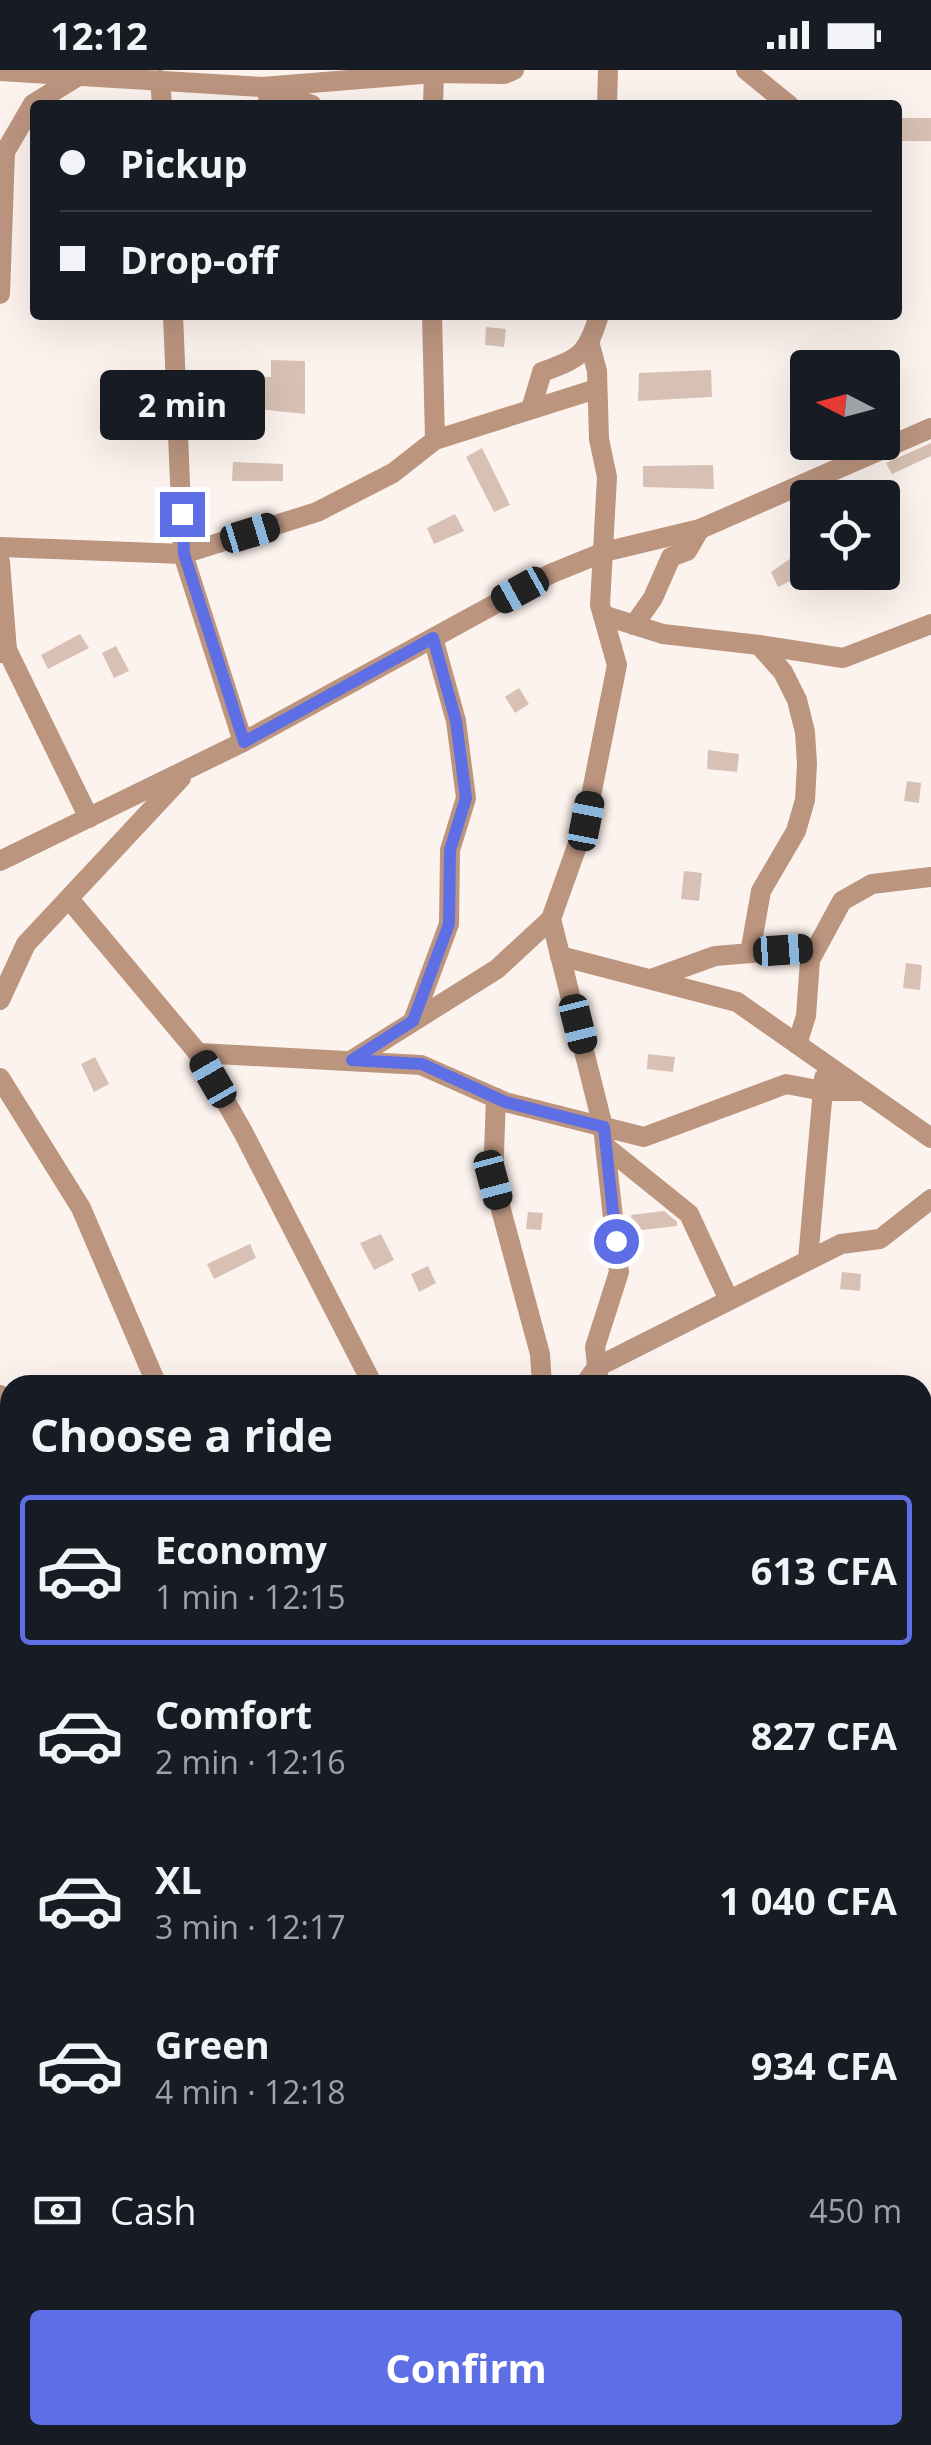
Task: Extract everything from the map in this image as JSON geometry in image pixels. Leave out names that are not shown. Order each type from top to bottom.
[{"type":"street","points":[[40,100],[80,76],[124,70]]},
{"type":"street","points":[[161,93],[434,73],[504,74],[514,70]]},
{"type":"street","points":[[607,100],[608,70]]},
{"type":"street","points":[[746,70],[783,100]]},
{"type":"street","points":[[0,71],[80,76],[161,93],[298,100]]},
{"type":"street","points":[[430,100],[434,73]]},
{"type":"street","points":[[0,294],[6,152],[30,109]]},
{"type":"street","points":[[173,320],[184,554],[244,742]]},
{"type":"street","points":[[432,320],[435,440]]},
{"type":"street","points":[[531,409],[542,372],[577,360],[590,345],[598,320]]},
{"type":"street","points":[[352,1060],[497,969],[552,920],[586,821],[617,665],[600,605],[607,478],[599,439],[597,371],[590,345]]},
{"type":"street","points":[[0,547],[184,554],[317,512],[393,474],[435,440],[596,389]]},
{"type":"street","points":[[0,861],[244,742],[550,574],[604,552],[700,529],[931,428]]},
{"type":"street","points":[[634,625],[653,598],[671,557],[687,550],[700,529]]},
{"type":"street","points":[[0,562],[4,651],[88,818]]},
{"type":"street","points":[[603,615],[663,634],[843,658],[928,627]]},
{"type":"street","points":[[413,1021],[449,924],[450,850],[466,798],[456,721],[433,638]]},
{"type":"street","points":[[750,953],[761,890],[796,831],[805,800],[808,764],[796,700],[783,672],[758,645]]},
{"type":"street","points":[[0,1000],[26,944],[190,769]]},
{"type":"street","points":[[797,1044],[806,1016],[810,960],[842,900],[872,884],[931,877]]},
{"type":"street","points":[[70,899],[198,1053],[368,1375]]},
{"type":"street","points":[[552,920],[605,1137],[619,1272],[595,1347],[598,1375]]},
{"type":"street","points":[[654,978],[715,956],[815,948]]},
{"type":"street","points":[[560,956],[737,1002],[931,1138]]},
{"type":"street","points":[[198,1053],[422,1064],[496,1098],[605,1137],[644,1137],[786,1084],[823,1091],[864,1091]]},
{"type":"street","points":[[808,1260],[826,1064]]},
{"type":"street","points":[[0,1078],[81,1208],[152,1375]]},
{"type":"street","points":[[496,1098],[493,1180],[540,1354],[541,1375]]},
{"type":"street","points":[[605,1137],[688,1214],[729,1300]]},
{"type":"street","points":[[600,1375],[729,1300],[808,1260],[841,1244],[880,1239],[931,1199]]},
{"type":"building","points":[[902,118],[931,118],[931,141],[902,141]]},
{"type":"building","points":[[486,327],[506,329],[504,347],[485,345]]},
{"type":"building","points":[[271,360],[305,361],[305,414],[258,409],[207,412],[207,375],[271,377]]},
{"type":"building","points":[[711,370],[712,397],[638,401],[639,373]]},
{"type":"building","points":[[931,443],[931,456],[892,474],[886,463]]},
{"type":"building","points":[[482,448],[510,505],[494,512],[466,457]]},
{"type":"building","points":[[233,462],[283,464],[283,481],[232,481]]},
{"type":"building","points":[[713,465],[714,489],[643,487],[643,466]]},
{"type":"building","points":[[455,514],[464,531],[434,544],[427,528]]},
{"type":"building","points":[[790,559],[790,581],[778,587],[771,572]]},
{"type":"building","points":[[80,634],[89,648],[48,669],[41,655]]},
{"type":"building","points":[[116,646],[129,671],[114,678],[102,653]]},
{"type":"building","points":[[519,688],[529,704],[515,713],[505,697]]},
{"type":"building","points":[[708,750],[739,754],[737,772],[707,769]]},
{"type":"building","points":[[907,781],[921,783],[919,803],[904,801]]},
{"type":"building","points":[[684,871],[702,873],[699,901],[681,899]]},
{"type":"building","points":[[906,963],[922,965],[920,990],[903,988]]},
{"type":"building","points":[[648,1054],[675,1057],[673,1072],[647,1069]]},
{"type":"building","points":[[95,1057],[109,1084],[94,1092],[81,1064]]},
{"type":"building","points":[[664,1211],[677,1226],[633,1231],[631,1215]]},
{"type":"building","points":[[528,1212],[543,1213],[541,1230],[526,1229]]},
{"type":"building","points":[[381,1234],[394,1260],[374,1270],[360,1243]]},
{"type":"building","points":[[250,1244],[256,1258],[214,1279],[207,1264]]},
{"type":"building","points":[[428,1266],[436,1283],[419,1292],[411,1274]]},
{"type":"building","points":[[842,1272],[861,1274],[860,1291],[840,1289]]},
{"type":"route","points":[[182,514],[184,554],[244,742],[433,638],[456,721],[466,798],[450,850],[449,924],[413,1021],[352,1060],[422,1064],[505,1102],[604,1127],[616,1241]]}]
